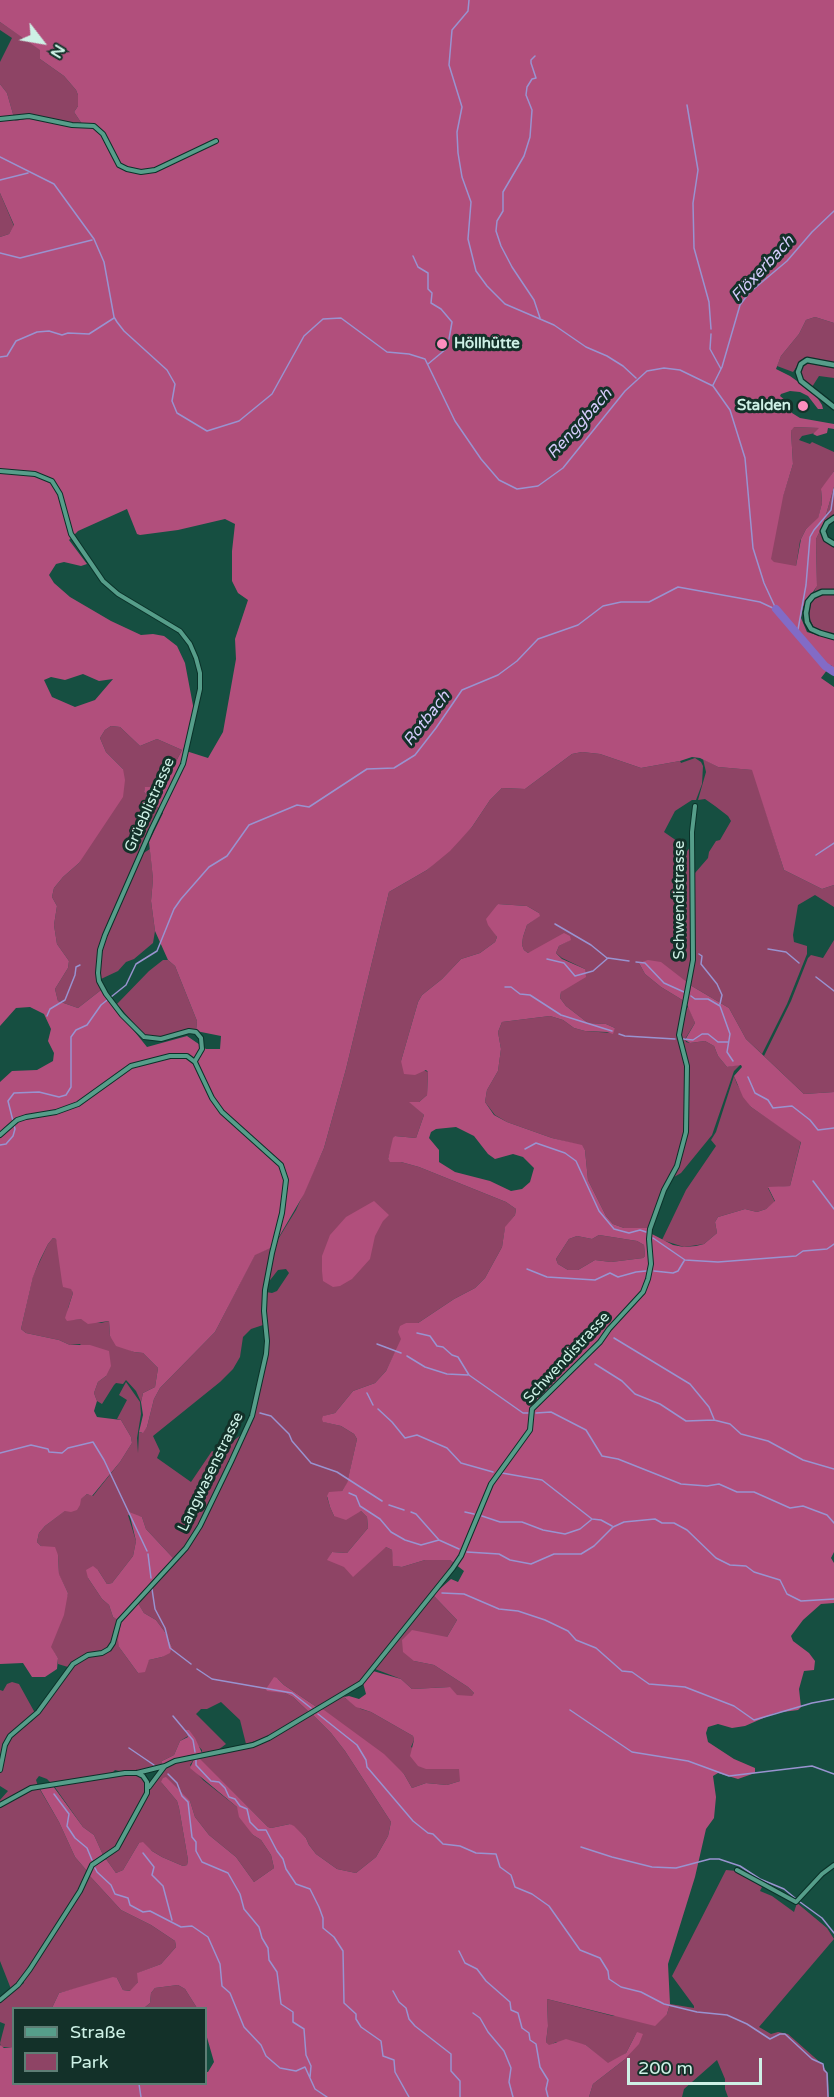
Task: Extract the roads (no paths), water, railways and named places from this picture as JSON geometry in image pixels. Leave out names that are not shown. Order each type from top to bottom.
[{"type":"street","points":[[0,119],[29,116],[72,125],[94,126],[103,134],[120,165],[127,170],[150,172],[216,141]]},
{"type":"street","points":[[834,365],[807,360],[801,364],[798,372],[801,381],[834,407]]},
{"type":"street","name":"Grüeblistrasse","points":[[0,471],[35,474],[52,482],[60,494],[71,534],[103,581],[118,594],[180,631],[190,644],[199,667],[199,697],[183,764],[151,830],[100,950],[98,973],[99,981],[106,994],[122,1015],[144,1037],[161,1039],[189,1031],[196,1032],[201,1038],[202,1049],[195,1062]]},
{"type":"street","points":[[834,518],[827,523],[823,531],[826,539],[834,544]]},
{"type":"street","points":[[834,592],[822,592],[813,596],[808,602],[806,613],[807,622],[811,628],[834,637]]},
{"type":"street","name":"Schwendistrasse","points":[[137,1773],[175,1761],[253,1745],[361,1683],[457,1562],[491,1484],[530,1430],[532,1409],[573,1371],[643,1292],[651,1264],[650,1229],[664,1190],[677,1166],[686,1132],[687,1066],[679,1035],[693,960],[692,824],[695,807]]},
{"type":"street","points":[[0,1135],[17,1120],[56,1112],[78,1104],[131,1066],[170,1056],[187,1056],[195,1062]]},
{"type":"street","name":"Langwasenstrasse","points":[[0,1770],[5,1745],[10,1736],[38,1712],[73,1664],[80,1659],[110,1649],[119,1622],[194,1537],[252,1416],[266,1354],[265,1290],[282,1213],[286,1180],[280,1165],[222,1112],[212,1098],[195,1062]]},
{"type":"street","points":[[0,2000],[18,1985],[30,1969],[80,1892],[92,1865],[117,1848],[148,1788],[165,1766]]},
{"type":"street","points":[[0,1805],[31,1788],[124,1773],[137,1773],[143,1776],[148,1788]]},
{"type":"street","points":[[737,1870],[796,1902],[834,1864]]},
{"type":"waterway","points":[[469,0],[468,11],[452,30],[449,65],[462,107],[457,132],[458,153],[462,177],[471,202],[468,239],[476,271],[505,304],[554,325],[586,347],[623,366],[636,378]]},
{"type":"waterway","points":[[535,56],[531,63],[536,78],[532,79],[527,87],[526,95],[532,110],[530,137],[524,156],[503,192],[503,211],[497,221],[496,231],[512,267],[534,300],[540,318]]},
{"type":"waterway","points":[[687,105],[698,170],[693,203],[694,248],[709,302],[711,329]]},
{"type":"waterway","name":"Renggbach","points":[[0,157],[54,184],[94,239],[104,262],[114,317],[117,322],[167,370],[175,384],[172,401],[177,413],[207,431],[239,421],[272,394],[304,336],[323,319],[341,318],[387,352],[409,354],[425,359],[455,421],[481,459],[499,480],[517,489],[538,486],[563,468],[625,391],[647,371],[664,368],[680,370],[713,386],[730,410],[745,458],[753,548],[764,583],[776,609]]},
{"type":"waterway","points":[[0,180],[28,173]]},
{"type":"waterway","name":"Flöxerbach","points":[[713,385],[722,367],[740,305],[749,293],[787,261],[834,211]]},
{"type":"waterway","points":[[0,253],[20,258],[92,240]]},
{"type":"waterway","points":[[413,256],[418,267],[428,273],[428,289],[432,293],[431,303],[441,309],[452,322],[449,339]]},
{"type":"waterway","points":[[0,357],[7,356],[16,341],[37,332],[49,331],[62,335],[89,334],[114,318]]},
{"type":"waterway","points":[[711,334],[710,349],[721,369]]},
{"type":"waterway","points":[[428,364],[446,349]]},
{"type":"waterway","points":[[797,635],[806,585],[810,537],[831,510],[834,489]]},
{"type":"waterway","name":"Rotbach","points":[[0,1145],[6,1144],[13,1136],[15,1129],[8,1101],[14,1093],[39,1092],[59,1097],[66,1095],[71,1087],[71,1037],[76,1030],[87,1025],[101,1005],[126,985],[136,964],[157,951],[174,909],[181,899],[209,867],[227,856],[249,825],[297,805],[309,807],[367,769],[394,768],[415,755],[462,690],[498,675],[517,661],[538,639],[578,625],[603,606],[621,602],[649,602],[678,587],[760,602],[775,609]]},
{"type":"waterway","name":"Renggbach","points":[[776,609],[825,666],[834,672]]},
{"type":"waterway","points":[[816,855],[834,843]]},
{"type":"waterway","points":[[555,924],[591,945],[607,958]]},
{"type":"waterway","points":[[768,949],[786,952],[799,963]]},
{"type":"waterway","points":[[699,954],[702,956],[701,964],[717,984],[722,995],[720,1004]]},
{"type":"waterway","points":[[547,959],[564,963],[575,976],[593,971],[608,958],[629,961]]},
{"type":"waterway","points":[[636,962],[645,963],[664,983],[684,992]]},
{"type":"waterway","points":[[47,1016],[50,1009],[65,1000],[76,967],[80,965]]},
{"type":"waterway","points":[[816,977],[834,991]]},
{"type":"waterway","points":[[505,987],[511,987],[520,994],[530,995],[561,1015],[612,1031]]},
{"type":"waterway","points":[[691,996],[695,999],[708,999],[720,1006],[730,1034],[727,1052],[733,1061]]},
{"type":"waterway","points":[[619,1034],[675,1039]]},
{"type":"waterway","points":[[683,1039],[693,1040],[702,1034],[708,1034],[718,1042],[728,1042]]},
{"type":"waterway","points":[[748,1077],[755,1093],[768,1100],[773,1108],[792,1106],[810,1120],[818,1130],[834,1128]]},
{"type":"waterway","points":[[525,1149],[536,1143],[565,1153],[576,1161],[599,1211],[614,1229],[629,1233],[640,1230],[646,1232]]},
{"type":"waterway","points":[[813,1181],[834,1209]]},
{"type":"waterway","points":[[653,1238],[685,1260],[718,1262],[796,1256],[803,1251],[827,1249],[834,1244]]},
{"type":"waterway","points":[[654,1271],[673,1273],[678,1271],[684,1261]]},
{"type":"waterway","points":[[527,1269],[547,1277],[595,1280],[610,1273],[618,1277],[646,1271]]},
{"type":"waterway","points":[[417,1333],[430,1336],[437,1346],[443,1347],[458,1357],[469,1375],[523,1413],[528,1413]]},
{"type":"waterway","points":[[614,1338],[690,1384],[709,1407],[714,1419]]},
{"type":"waterway","points":[[377,1344],[401,1353]]},
{"type":"waterway","points":[[407,1356],[425,1367],[447,1374],[468,1375]]},
{"type":"waterway","points":[[595,1364],[622,1381],[635,1394],[660,1404],[686,1421],[714,1420],[730,1424],[741,1434],[768,1441],[803,1460],[834,1469]]},
{"type":"waterway","points":[[367,1393],[373,1405]]},
{"type":"waterway","points":[[378,1409],[405,1438],[417,1435],[447,1448],[461,1463],[493,1472]]},
{"type":"waterway","points":[[536,1413],[551,1412],[586,1430],[602,1456],[618,1459],[681,1484],[707,1486],[719,1484],[737,1492],[754,1492],[790,1508],[803,1506],[827,1515],[834,1523]]},
{"type":"waterway","points":[[260,1413],[271,1416],[289,1434],[292,1441],[311,1463],[337,1472],[382,1501]]},
{"type":"waterway","points":[[0,1453],[31,1445],[48,1449],[49,1452],[62,1453],[68,1448],[93,1442],[104,1460],[147,1551]]},
{"type":"waterway","points":[[502,1473],[542,1480],[592,1519],[601,1520],[612,1526]]},
{"type":"waterway","points":[[349,1493],[356,1496],[360,1506],[380,1519],[391,1532],[405,1540],[421,1545],[439,1540]]},
{"type":"waterway","points":[[389,1505],[404,1510]]},
{"type":"waterway","points":[[411,1512],[416,1514],[439,1540],[459,1549]]},
{"type":"waterway","points":[[465,1512],[474,1514]]},
{"type":"waterway","points":[[482,1516],[500,1522],[522,1522],[543,1530],[565,1534],[580,1529],[591,1520]]},
{"type":"waterway","points":[[467,1552],[499,1554],[510,1560],[531,1564],[554,1554],[581,1554],[594,1546],[613,1527],[624,1522],[655,1519],[662,1523],[674,1523],[687,1530],[716,1558],[730,1565],[746,1566],[754,1572],[780,1580],[787,1594],[801,1601],[834,1599]]},
{"type":"waterway","points":[[148,1554],[151,1578]]},
{"type":"waterway","points":[[152,1589],[155,1609],[165,1628],[170,1648],[191,1664]]},
{"type":"waterway","points":[[442,1593],[464,1594],[499,1609],[518,1611],[545,1620],[568,1631],[576,1640],[596,1648],[622,1671],[632,1672],[649,1684],[685,1687],[734,1706],[754,1720],[834,1699]]},
{"type":"waterway","points":[[197,1669],[212,1679],[292,1693],[311,1708]]},
{"type":"waterway","points":[[570,1710],[632,1752],[688,1761],[729,1776],[812,1766],[834,1774]]},
{"type":"waterway","points":[[318,1714],[357,1745],[366,1760],[367,1767],[413,1821],[428,1833],[433,1834],[443,1844],[460,1846],[476,1853],[496,1854],[500,1867],[511,1875],[515,1887],[532,1894],[549,1906],[580,1950],[600,1958],[608,1971],[609,1979],[621,1987],[641,1992],[664,2004],[697,2012],[727,2015],[747,2024],[770,2039],[785,2034],[812,2059],[823,2064],[827,2073],[828,2097]]},
{"type":"waterway","points":[[173,1716],[193,1740],[195,1752]]},
{"type":"waterway","points":[[129,1748],[154,1765]]},
{"type":"waterway","points":[[196,1760],[196,1765],[211,1781],[219,1782],[229,1797],[247,1809],[250,1822],[258,1830],[266,1830],[296,1884],[310,1889],[323,1918],[323,1928],[334,1937],[343,1951],[344,2003],[356,2014],[361,2027],[381,2041],[383,2056],[394,2060],[395,2072],[409,2097]]},
{"type":"waterway","points":[[168,1774],[177,1783],[182,1796],[188,1802],[192,1837],[196,1842],[196,1851],[202,1862],[228,1873],[240,1894],[244,1909],[259,1927],[268,1948],[269,1960],[277,1972],[281,2004],[293,2012],[293,2022],[304,2029],[306,2055],[311,2066],[310,2077]]},
{"type":"waterway","points":[[54,1794],[69,1814],[67,1826],[75,1838],[87,1848],[92,1860]]},
{"type":"waterway","points":[[581,1847],[652,1867],[676,1868],[710,1859],[719,1859],[740,1866],[760,1879],[784,1889],[795,1898]]},
{"type":"waterway","points":[[143,1853],[154,1867],[152,1875],[163,1886],[172,1920]]},
{"type":"waterway","points":[[95,1868],[111,1885],[115,1894],[128,1898],[130,1905],[143,1912],[150,1911],[181,1927],[192,1926],[208,1937],[220,1964],[222,1986],[230,1993],[244,2027],[261,2045],[266,2056],[280,2068],[296,2071],[305,2067],[315,2089],[327,2097]]},
{"type":"waterway","points":[[800,1902],[822,1918],[834,1933]]},
{"type":"waterway","points":[[459,1951],[465,1963],[477,1969],[486,1981],[510,2002],[511,2010],[518,2013],[522,2028],[529,2033],[530,2040],[536,2044],[540,2067],[548,2080],[546,2089],[548,2097]]},
{"type":"waterway","points":[[393,1991],[399,2002],[406,2008],[409,2019],[415,2026],[451,2054],[451,2071],[460,2081],[460,2097]]},
{"type":"waterway","points":[[473,2013],[480,2018],[504,2051],[511,2068],[509,2082],[513,2097]]},
{"type":"waterway","points":[[139,2085],[141,2097]]},
{"type":"place","name":"Höllhütte","points":[[442,344]]},
{"type":"place","name":"Stalden","points":[[803,406]]}]
